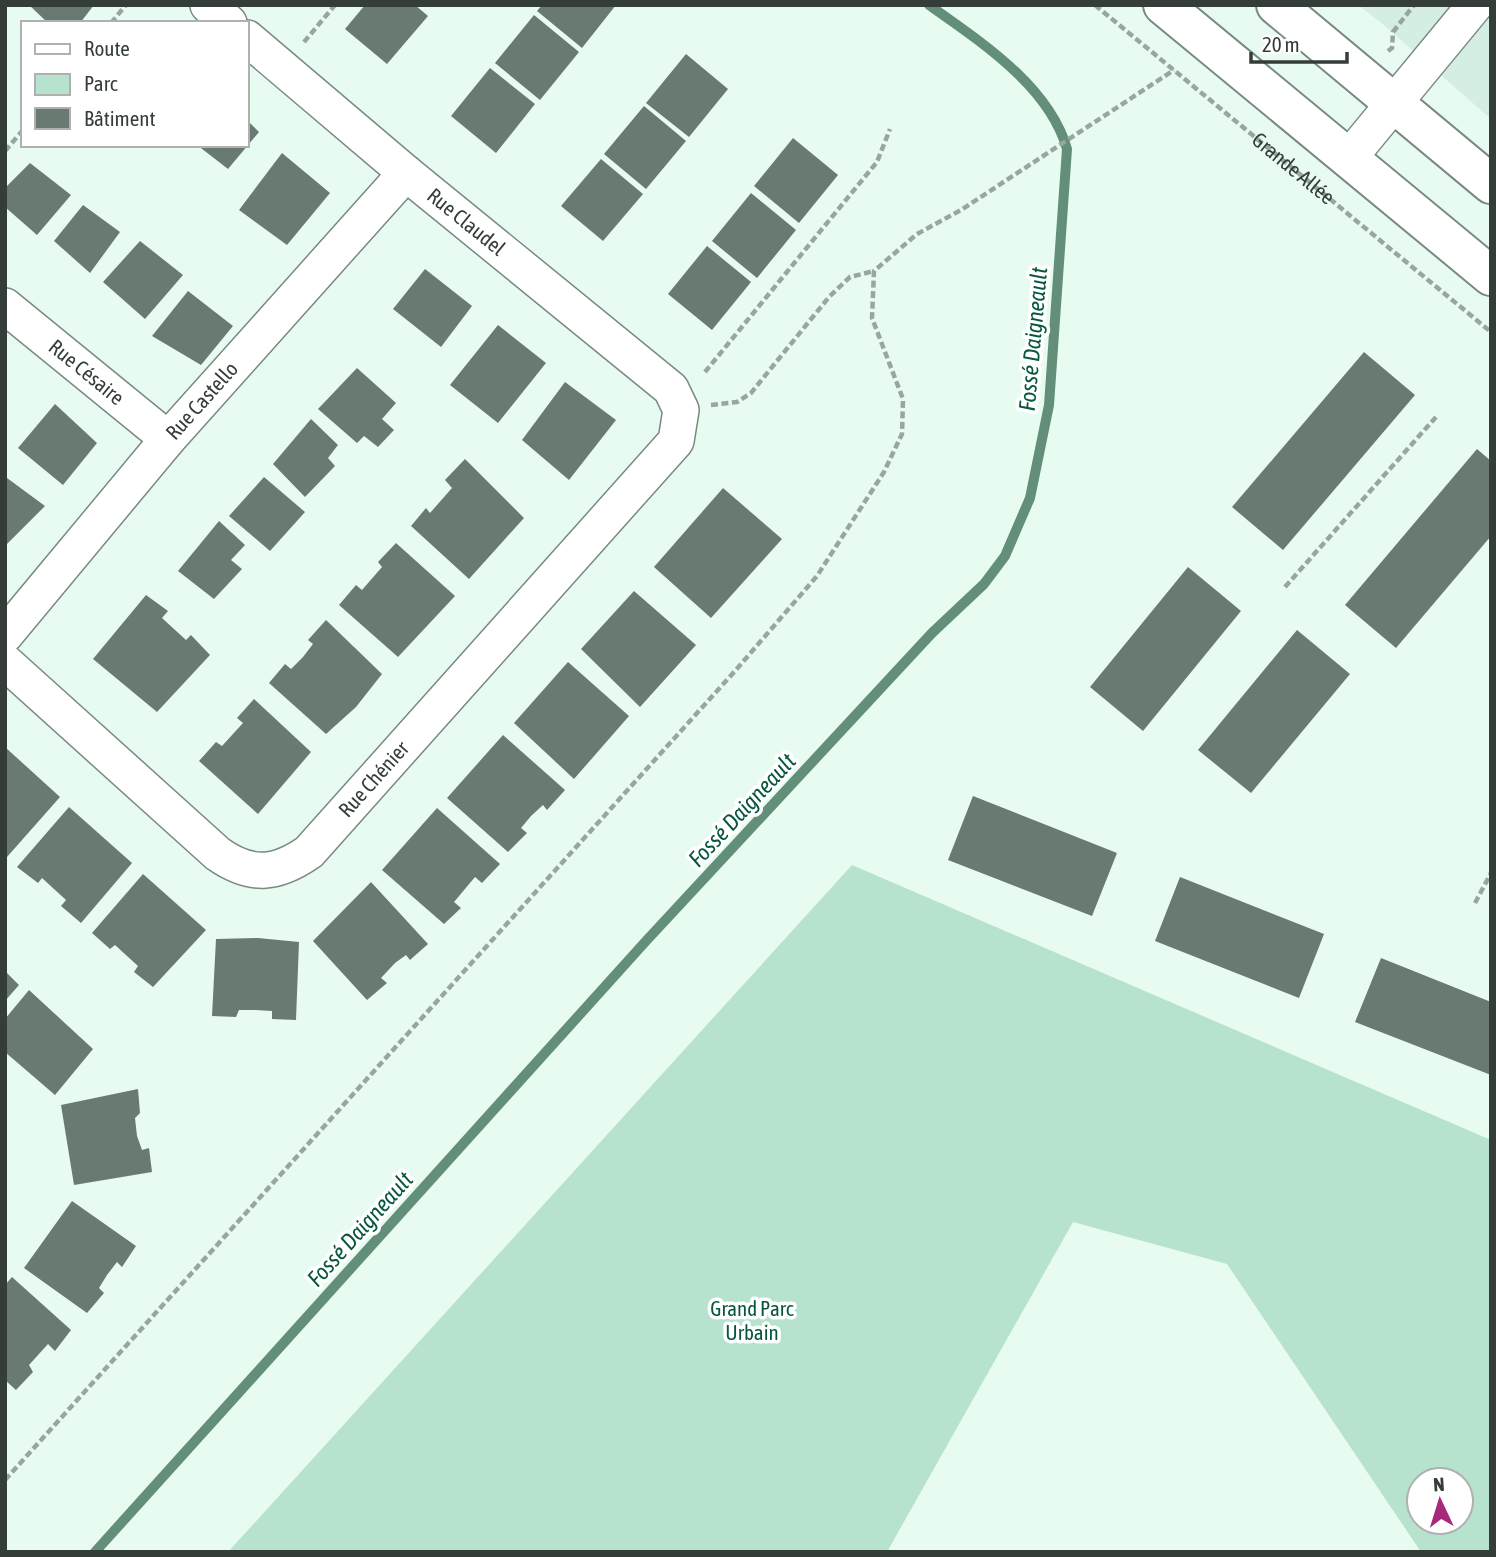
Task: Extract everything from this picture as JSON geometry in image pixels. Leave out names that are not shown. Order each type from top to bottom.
[{"type":"main road","name":"Grande Allée","points":[[1163,5],[1491,276]]},
{"type":"main road","points":[[1276,5],[1491,184]]},
{"type":"street","points":[[208,5],[227,21]]},
{"type":"street","points":[[1349,159],[1475,5]]},
{"type":"street","name":"Rue Claudel","points":[[248,39],[405,173],[671,389],[681,410]]},
{"type":"street","name":"Rue Castello","points":[[5,635],[168,439],[405,173]]},
{"type":"street","name":"Rue Césaire","points":[[5,306],[168,439]]},
{"type":"street","name":"Rue Chénier","points":[[5,662],[218,854],[236,867],[268,871],[289,866],[309,852],[676,441],[681,410]]},
{"type":"path","points":[[113,21],[126,5]]},
{"type":"path","points":[[304,43],[335,5]]},
{"type":"path","name":"Grande Allée","points":[[1095,5],[1491,332]]},
{"type":"path","points":[[1392,48],[1393,32],[1415,5]]},
{"type":"path","points":[[681,410],[737,402],[751,393],[829,297],[850,277],[874,271],[917,234],[961,211],[1142,95],[1174,71]]},
{"type":"path","points":[[705,372],[877,162],[890,129]]},
{"type":"path","points":[[5,151],[21,132]]},
{"type":"path","points":[[5,1480],[735,671],[817,576],[884,471],[902,435],[903,399],[872,318],[874,271]]},
{"type":"path","points":[[1285,587],[1436,417]]},
{"type":"path","points":[[1475,903],[1491,873]]},
{"type":"shaded area","points":[[1358,5],[1491,5],[1491,119],[1379,21]]},
{"type":"green space","name":"Grand Parc Urbain","points":[[852,865],[1491,1140],[1491,1552],[1421,1552],[1410,1536],[1475,1536],[1475,1466],[1405,1466],[1405,1528],[1227,1264],[1073,1222],[887,1552],[228,1552]]},
{"type":"building","points":[[29,5],[94,5],[82,21],[46,21]]},
{"type":"building","points":[[365,5],[415,5],[428,16],[387,64],[345,29]]},
{"type":"building","points":[[542,5],[616,5],[582,48],[537,11]]},
{"type":"building","points":[[534,15],[579,52],[540,100],[495,63]]},
{"type":"building","points":[[686,54],[728,89],[689,137],[646,103]]},
{"type":"building","points":[[490,68],[535,104],[496,153],[451,116]]},
{"type":"building","points":[[644,106],[686,141],[646,189],[604,154]]},
{"type":"building","points":[[248,121],[259,132],[248,145]]},
{"type":"building","points":[[793,138],[838,175],[799,223],[754,186]]},
{"type":"building","points":[[200,147],[246,147],[228,169]]},
{"type":"building","points":[[282,153],[330,193],[287,245],[239,210]]},
{"type":"building","points":[[601,159],[643,194],[603,241],[561,206]]},
{"type":"building","points":[[30,163],[71,195],[37,235],[5,207],[5,188]]},
{"type":"building","points":[[751,193],[796,230],[757,278],[712,241]]},
{"type":"building","points":[[83,205],[120,232],[90,273],[54,241]]},
{"type":"building","points":[[140,241],[183,275],[145,319],[103,282]]},
{"type":"building","points":[[707,246],[751,282],[712,330],[668,294]]},
{"type":"building","points":[[425,269],[472,306],[441,347],[393,309]]},
{"type":"building","points":[[188,291],[233,326],[201,365],[152,336]]},
{"type":"building","points":[[498,325],[546,363],[498,423],[450,385]]},
{"type":"building","points":[[1364,352],[1415,395],[1283,550],[1232,507]]},
{"type":"building","points":[[357,368],[396,403],[382,419],[394,430],[378,447],[364,436],[357,443],[318,409]]},
{"type":"building","points":[[565,382],[616,420],[569,480],[522,440]]},
{"type":"building","points":[[55,404],[97,443],[63,485],[18,448]]},
{"type":"building","points":[[311,419],[338,445],[328,458],[335,466],[305,497],[273,464]]},
{"type":"building","points":[[1477,449],[1491,461],[1491,536],[1396,648],[1345,605]]},
{"type":"building","points":[[465,459],[524,518],[469,579],[411,526],[426,508],[430,513],[452,488],[445,480]]},
{"type":"building","points":[[264,477],[305,512],[270,551],[229,516]]},
{"type":"building","points":[[7,478],[45,506],[5,546],[5,480]]},
{"type":"building","points":[[723,488],[782,539],[711,618],[654,567]]},
{"type":"building","points":[[219,521],[245,545],[231,560],[242,569],[214,599],[178,571]]},
{"type":"building","points":[[396,543],[455,596],[398,657],[339,605],[356,585],[362,590],[382,567],[378,562]]},
{"type":"building","points":[[1188,567],[1241,611],[1143,731],[1090,687]]},
{"type":"building","points":[[634,591],[696,645],[640,707],[581,649]]},
{"type":"building","points":[[146,595],[168,611],[162,618],[186,640],[191,635],[210,655],[157,712],[93,659]]},
{"type":"building","points":[[326,620],[382,674],[356,707],[326,734],[269,683],[285,664],[291,669],[303,657],[313,644],[308,640]]},
{"type":"building","points":[[1297,630],[1350,674],[1251,793],[1198,750]]},
{"type":"building","points":[[568,662],[629,716],[574,779],[514,723]]},
{"type":"building","points":[[254,699],[311,752],[258,814],[199,761],[216,742],[222,746],[243,723],[237,718]]},
{"type":"building","points":[[503,735],[565,790],[547,810],[543,805],[531,816],[521,828],[527,833],[508,852],[447,798]]},
{"type":"building","points":[[5,747],[60,797],[7,857],[5,855]]},
{"type":"building","points":[[973,796],[1117,853],[1092,916],[948,860]]},
{"type":"building","points":[[69,807],[132,863],[81,923],[61,906],[66,900],[42,878],[38,883],[17,867]]},
{"type":"building","points":[[437,808],[500,864],[482,883],[475,877],[454,902],[461,908],[444,924],[382,870]]},
{"type":"building","points":[[143,874],[206,930],[153,987],[134,972],[138,966],[115,945],[110,949],[92,933]]},
{"type":"building","points":[[1180,877],[1324,934],[1299,998],[1155,941]]},
{"type":"building","points":[[371,882],[428,944],[410,960],[406,955],[395,963],[381,978],[387,983],[367,1000],[313,941]]},
{"type":"building","points":[[258,938],[299,942],[296,1020],[272,1019],[272,1011],[255,1010],[239,1010],[236,1017],[212,1016],[216,939]]},
{"type":"building","points":[[1381,958],[1491,1002],[1491,1075],[1355,1022]]},
{"type":"building","points":[[5,971],[19,985],[5,1001]]},
{"type":"building","points":[[29,990],[93,1049],[55,1095],[5,1052],[5,1019]]},
{"type":"building","points":[[138,1089],[140,1113],[135,1118],[137,1136],[142,1150],[149,1148],[152,1172],[74,1185],[61,1105]]},
{"type":"building","points":[[72,1201],[136,1246],[122,1267],[117,1262],[107,1275],[99,1288],[104,1293],[87,1313],[24,1268]]},
{"type":"building","points":[[12,1277],[71,1330],[55,1351],[48,1344],[29,1365],[33,1372],[16,1390],[5,1380],[5,1285]]},
{"type":"waterway","name":"Fossé Daigneault","points":[[95,1552],[646,941],[932,633],[984,584],[1005,556],[1030,498],[1049,405],[1067,149],[1058,126],[1045,105],[1011,67],[929,5]]}]
